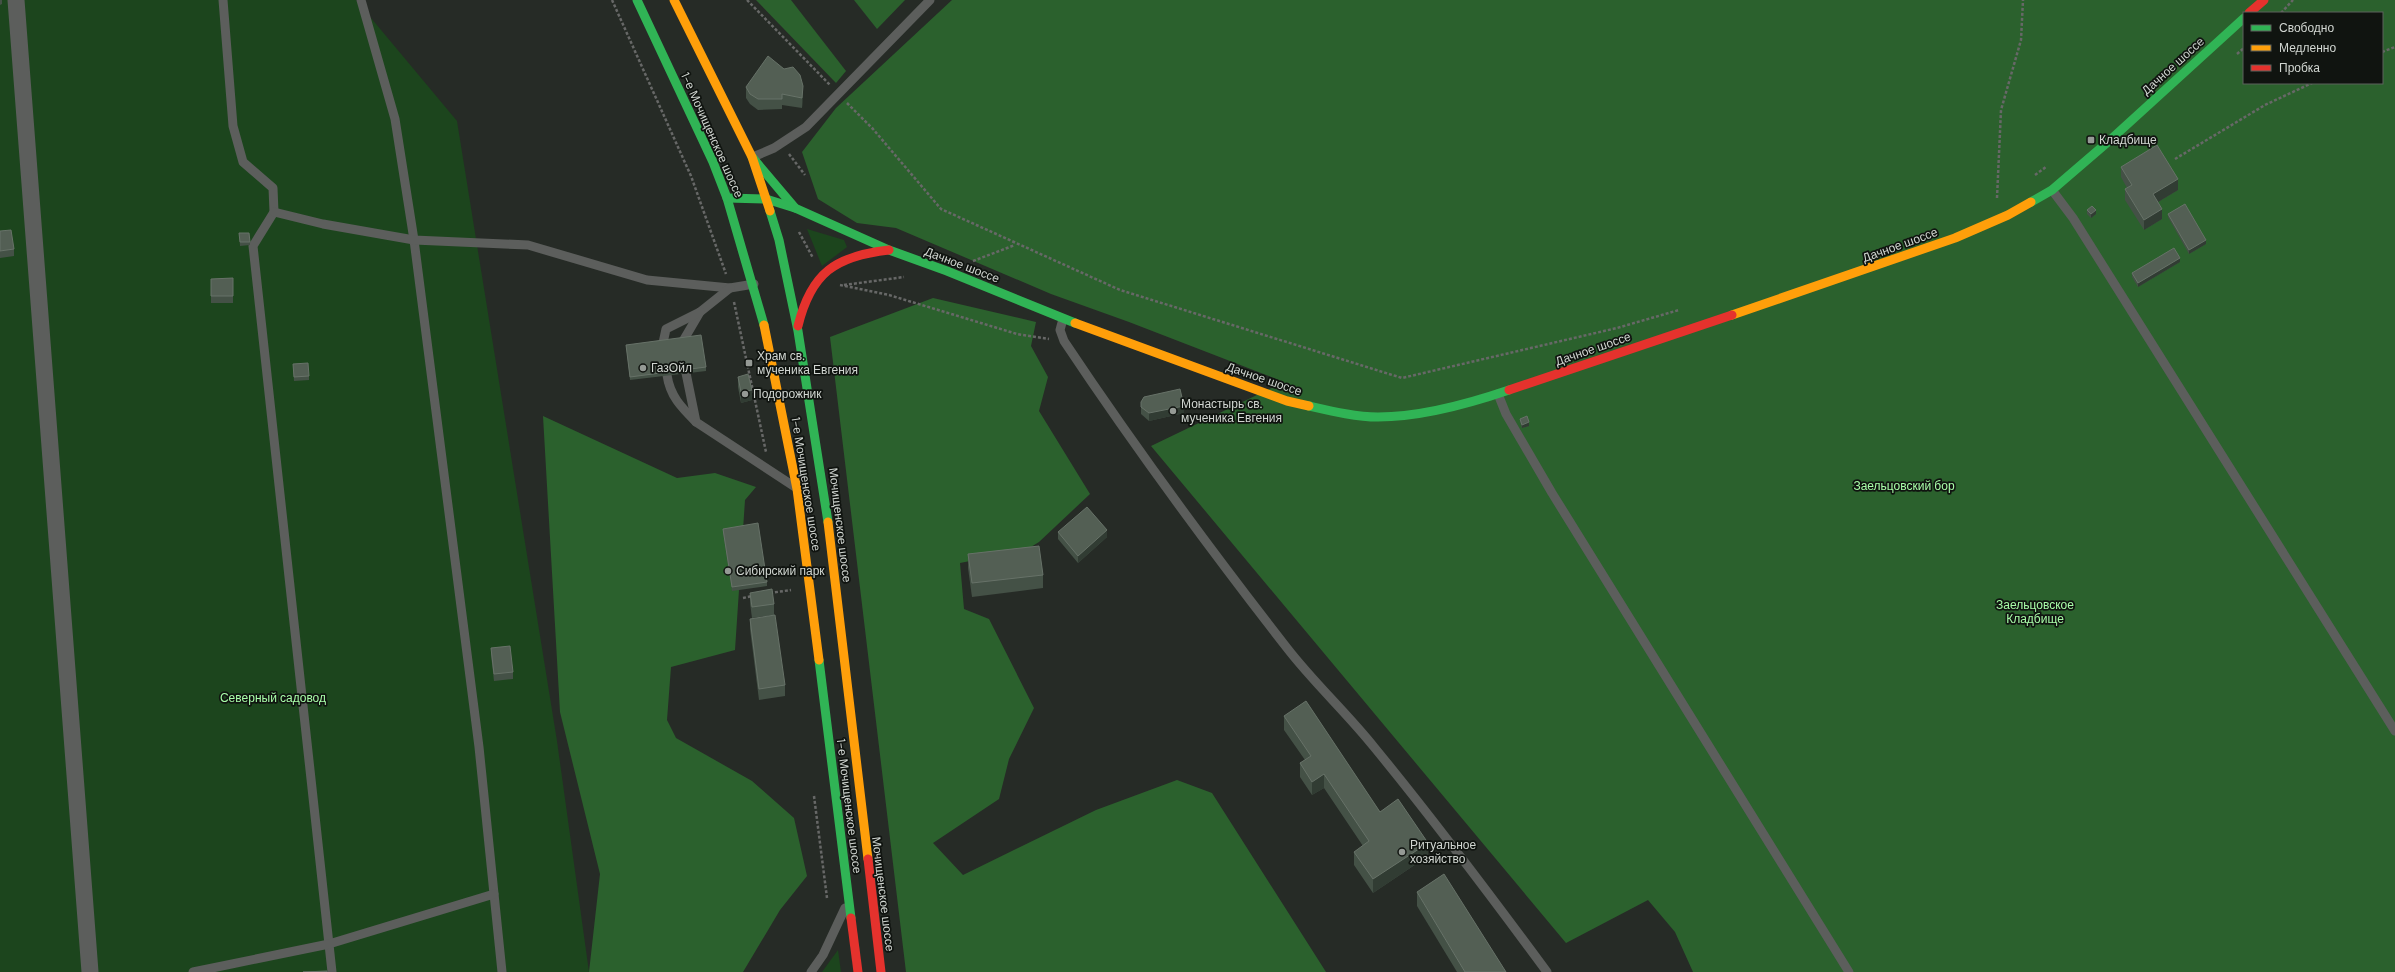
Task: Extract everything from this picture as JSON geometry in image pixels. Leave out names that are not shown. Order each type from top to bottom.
[{"type":"main road","name":"1-е Мочищенское шоссе","points":[[637,0],[710,155],[727,198],[754,284],[772,355],[798,489],[858,972]]},
{"type":"main road","name":"1-е Мочищенское шоссе","points":[[674,0],[752,157]]},
{"type":"main road","points":[[2250,12],[2264,0]]},
{"type":"main road","name":"Дачное шоссе","points":[[727,198],[766,199],[795,208],[889,250],[947,271],[1063,319],[1287,401],[1333,411],[1377,417],[1410,415],[1442,409],[1498,394],[1955,238],[2003,218],[2052,190],[2243,19]]},
{"type":"main road","name":"Мочищенское шоссе","points":[[752,157],[779,240],[798,331],[824,490],[881,972]]},
{"type":"main road","points":[[752,157],[795,208]]},
{"type":"main road","points":[[798,331],[803,302],[823,274],[844,258],[865,251],[889,250]]},
{"type":"street","points":[[16,0],[90,972]]},
{"type":"lane","points":[[223,0],[233,126],[244,162],[273,188],[274,212],[253,246],[332,972]]},
{"type":"lane","points":[[361,0],[395,119],[414,240],[479,747],[502,972]]},
{"type":"lane","points":[[752,157],[782,144],[806,127],[840,95],[930,0]]},
{"type":"lane","points":[[2052,190],[2077,225],[2395,731]]},
{"type":"lane","points":[[274,212],[323,224],[414,240],[528,245],[647,280],[730,288],[754,284]]},
{"type":"lane","points":[[663,343],[666,329],[700,312],[730,288]]},
{"type":"lane","points":[[683,341],[700,312]]},
{"type":"lane","points":[[1063,319],[1060,330],[1064,341],[1141,455],[1287,648],[1321,690],[1382,756],[1462,856],[1547,972]]},
{"type":"lane","points":[[686,373],[696,422]]},
{"type":"lane","points":[[667,376],[669,389],[676,402],[696,422],[798,489]]},
{"type":"lane","points":[[1498,394],[1506,414],[1552,493],[1849,972]]},
{"type":"lane","points":[[193,972],[330,944],[494,894]]},
{"type":"lane","points":[[811,972],[823,955],[849,901]]},
{"type":"path","points":[[612,0],[691,176],[730,288]]},
{"type":"path","points":[[747,0],[873,130],[941,209],[1120,290],[1402,378],[1617,328],[1683,309]]},
{"type":"path","points":[[2003,196],[1997,201],[2001,110],[2021,40],[2023,0]]},
{"type":"path","points":[[2282,12],[2293,0]]},
{"type":"path","points":[[2383,52],[2395,47]]},
{"type":"path","points":[[2175,159],[2265,105],[2310,84]]},
{"type":"path","points":[[782,144],[805,175]]},
{"type":"path","points":[[2034,176],[2047,166]]},
{"type":"path","points":[[800,236],[823,274],[841,286],[889,295],[1017,334],[1064,341]]},
{"type":"path","points":[[764,594],[794,590]]},
{"type":"path","points":[[743,598],[757,595]]},
{"type":"green space","name":"Северный садовод","points":[[0,0],[356,0],[457,121],[557,741],[589,972],[0,972]]},
{"type":"green space","points":[[756,0],[791,0],[846,71],[836,83]]},
{"type":"green space","points":[[854,0],[905,0],[877,29]]},
{"type":"green space","name":"Заельцовский бор","points":[[952,0],[2395,0],[2395,972],[1693,972],[1675,932],[1648,900],[1566,943],[1151,446],[1284,382],[1129,322],[1051,294],[896,228],[857,223],[818,199],[802,152],[836,108]]},
{"type":"green space","points":[[807,229],[844,240],[847,247],[822,266]]},
{"type":"green space","points":[[933,298],[1036,322],[1031,346],[1048,377],[1039,411],[1090,494],[1039,542],[1026,550],[960,563],[964,609],[989,619],[1034,708],[1009,759],[999,799],[933,843],[963,875],[1096,810],[1177,780],[1212,793],[1326,972],[906,972],[830,337]]},
{"type":"green space","points":[[543,416],[677,478],[715,473],[756,487],[745,500],[735,650],[671,667],[667,720],[676,738],[752,781],[794,818],[807,876],[780,910],[743,972],[589,972],[600,874],[560,712]]},
{"type":"green space","points":[[838,950],[841,972],[822,972]]},
{"type":"building","points":[[768,56],[784,69],[793,67],[800,75],[803,86],[802,98],[782,94],[782,99],[758,99],[750,94],[746,87]]},
{"type":"building","points":[[2157,145],[2178,179],[2153,194],[2162,209],[2144,220],[2125,189],[2132,185],[2121,167]]},
{"type":"building","points":[[2185,204],[2206,240],[2189,250],[2168,214]]},
{"type":"building","points":[[2092,206],[2096,210],[2091,214],[2087,210]]},
{"type":"building","points":[[11,230],[14,249],[0,251],[0,231]]},
{"type":"building","points":[[239,233],[249,233],[250,242],[240,242]]},
{"type":"building","points":[[2174,248],[2180,258],[2138,283],[2132,273]]},
{"type":"building","points":[[233,278],[233,296],[211,296],[211,279]]},
{"type":"building","points":[[701,335],[706,367],[630,377],[626,345]]},
{"type":"building","points":[[308,363],[309,376],[294,377],[293,364]]},
{"type":"building","points":[[748,374],[752,390],[741,392],[738,377]]},
{"type":"building","points":[[1180,389],[1184,406],[1149,413],[1141,407],[1141,402],[1144,397]]},
{"type":"building","points":[[1527,416],[1529,422],[1522,425],[1520,419]]},
{"type":"building","points":[[1087,507],[1107,530],[1078,556],[1058,532]]},
{"type":"building","points":[[758,523],[767,582],[732,587],[723,529]]},
{"type":"building","points":[[1039,546],[1043,575],[972,583],[968,554]]},
{"type":"building","points":[[772,589],[774,604],[752,607],[750,593]]},
{"type":"building","points":[[775,615],[785,685],[759,689],[750,619]]},
{"type":"building","points":[[510,646],[513,672],[494,674],[491,648]]},
{"type":"building","points":[[1306,701],[1380,812],[1398,799],[1428,843],[1373,879],[1354,852],[1369,841],[1324,774],[1312,782],[1300,763],[1311,756],[1284,716]]},
{"type":"building","points":[[1444,874],[1506,972],[1465,972],[1417,892]]},
{"type":"building","points":[[327,971],[327,972],[303,972]]},
{"type":"traffic: fast","points":[[637,0],[713,162],[727,198],[764,325]]},
{"type":"traffic: fast","points":[[2031,202],[2052,190],[2109,141],[2243,19]]},
{"type":"traffic: fast","points":[[752,157],[795,208],[889,250],[947,271],[1075,323]]},
{"type":"traffic: fast","points":[[727,198],[766,199],[795,208]]},
{"type":"traffic: fast","points":[[770,211],[779,240],[798,331],[828,522]]},
{"type":"traffic: fast","points":[[1309,406],[1361,416],[1378,417],[1411,415],[1445,409],[1509,390]]},
{"type":"traffic: fast","points":[[819,660],[851,918]]},
{"type":"traffic: slow","points":[[674,0],[752,157],[770,211]]},
{"type":"traffic: slow","points":[[1732,315],[1955,238],[2008,215],[2031,202]]},
{"type":"traffic: slow","points":[[1075,323],[1287,401],[1309,406]]},
{"type":"traffic: slow","points":[[764,325],[797,489],[819,660]]},
{"type":"traffic: slow","points":[[828,522],[868,859]]},
{"type":"traffic: jam","points":[[2250,12],[2264,0]]},
{"type":"traffic: jam","points":[[798,326],[803,308],[810,293],[818,280],[828,270],[854,257],[889,250]]},
{"type":"traffic: jam","points":[[1509,390],[1732,315]]},
{"type":"traffic: jam","points":[[868,859],[881,972]]},
{"type":"traffic: jam","points":[[851,918],[858,972]]},
{"type":"place","name":"Кладбище","points":[[2091,140]]},
{"type":"place","name":"Храм св. мученика Евгения","points":[[749,363]]},
{"type":"place","name":"ГазОйл","points":[[643,368]]},
{"type":"place","name":"Подорожник","points":[[745,394]]},
{"type":"place","name":"Монастырь св. мученика Евгения","points":[[1173,411]]},
{"type":"place","name":"Сибирский парк","points":[[728,571]]},
{"type":"place","name":"Ритуальное хозяйство","points":[[1402,852]]},
{"type":"park label","name":"Заельцовское Кладбище","points":[[2035,612]]}]
